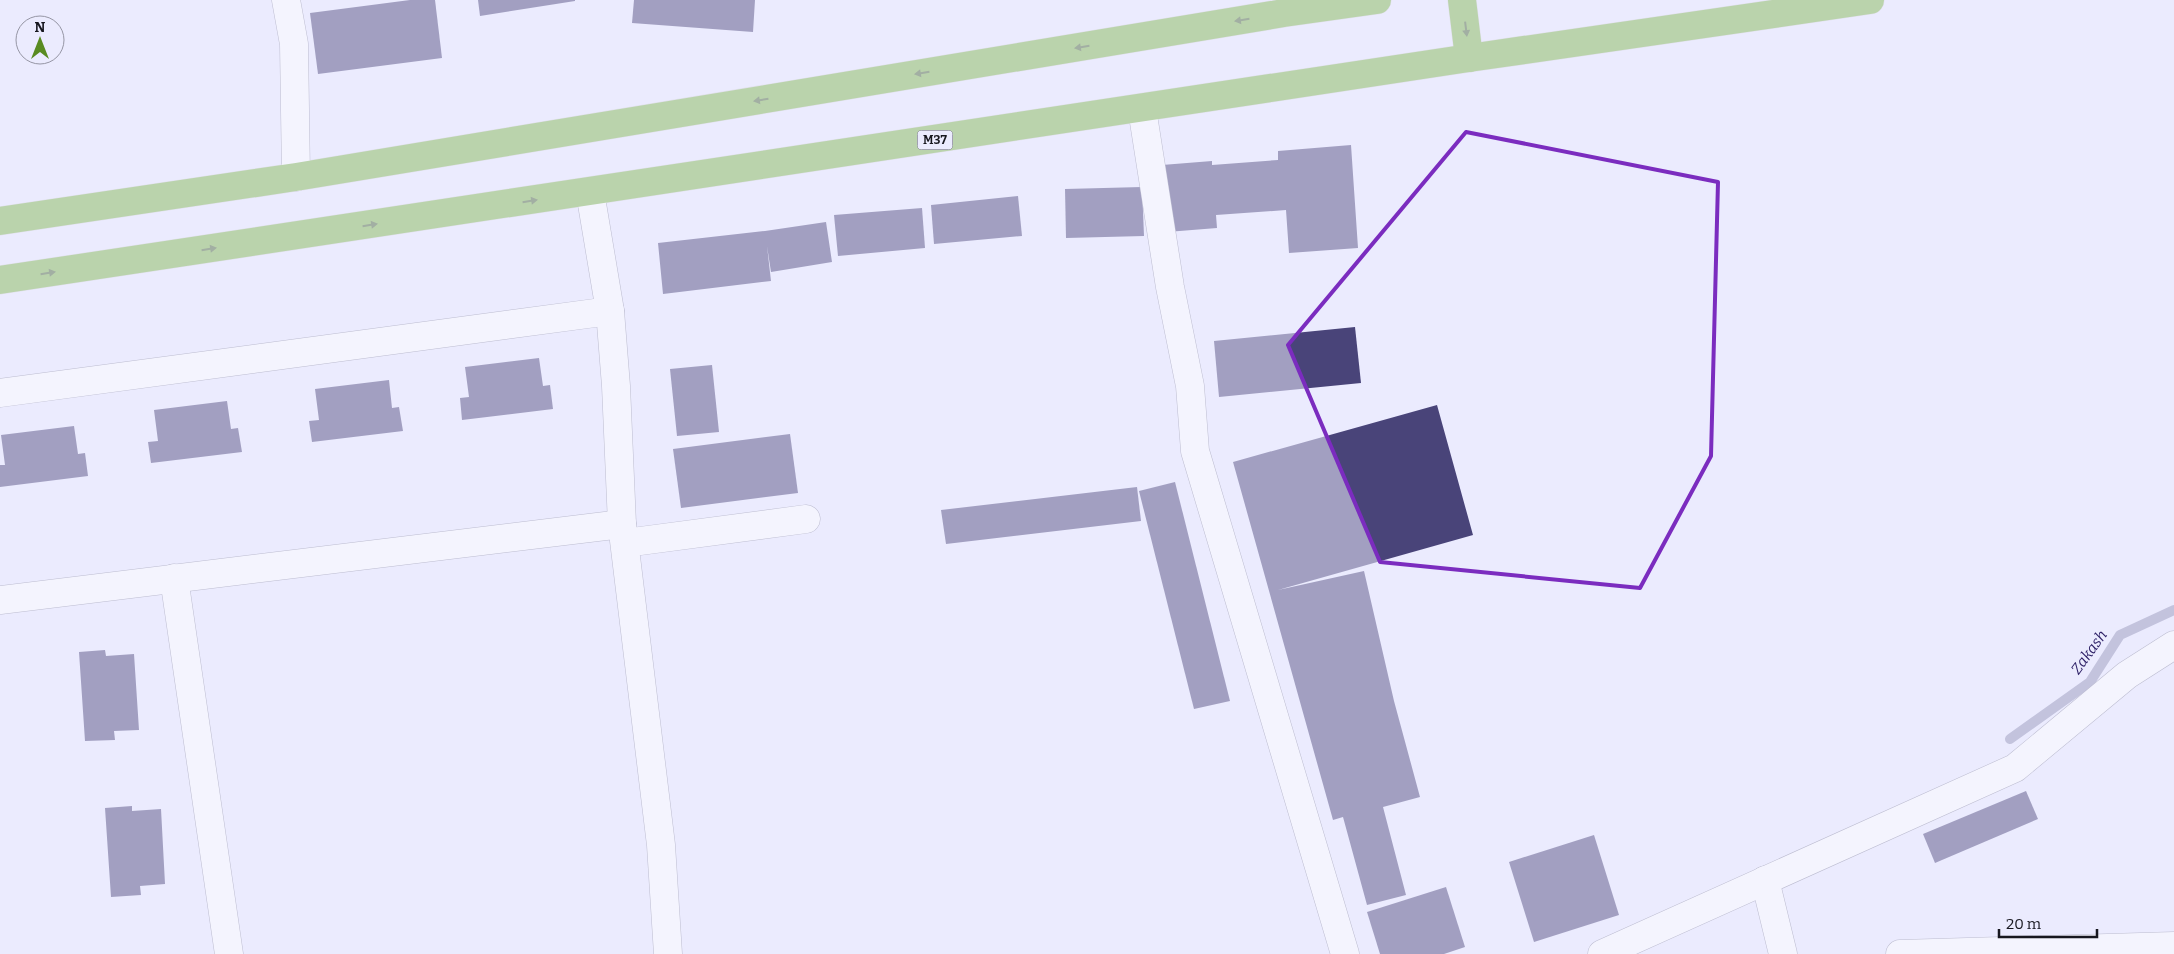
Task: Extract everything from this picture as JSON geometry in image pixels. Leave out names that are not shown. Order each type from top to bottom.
[{"type":"highway","points":[[0,220],[296,177],[1284,6],[1377,0]]},
{"type":"highway","points":[[1462,0],[1469,58]]},
{"type":"highway","name":"M37","points":[[0,280],[1142,109],[1469,58],[1870,0]]},
{"type":"street","points":[[286,0],[294,44],[296,177]]},
{"type":"street","points":[[1142,109],[1170,287],[1190,386],[1195,451],[1345,954]]},
{"type":"street","points":[[590,192],[610,311],[616,386],[623,534],[661,845],[668,954]]},
{"type":"street","points":[[0,393],[610,311]]},
{"type":"street","points":[[0,600],[174,578],[623,534],[806,519]]},
{"type":"street","points":[[174,578],[229,954]]},
{"type":"street","points":[[1602,954],[2015,768],[2127,675],[2174,645]]},
{"type":"street","points":[[1765,880],[1783,954]]},
{"type":"street","points":[[1900,954],[2174,946]]},
{"type":"highlighted area","points":[[1466,132],[1718,182],[1711,456],[1640,588],[1380,562],[1288,345]]},
{"type":"building","points":[[410,0],[435,0],[442,58],[318,74],[310,13]]},
{"type":"building","points":[[478,0],[575,0],[575,1],[480,16]]},
{"type":"building","points":[[634,0],[755,0],[753,32],[632,23]]},
{"type":"building","points":[[1351,145],[1358,248],[1289,253],[1286,210],[1216,215],[1217,228],[1167,232],[1162,165],[1212,161],[1212,165],[1278,160],[1278,151]]},
{"type":"building","points":[[1142,187],[1144,236],[1066,238],[1065,189]]},
{"type":"building","points":[[1018,196],[1022,236],[934,244],[931,205]]},
{"type":"building","points":[[922,208],[925,248],[838,256],[834,215]]},
{"type":"building","points":[[826,222],[832,262],[771,272],[767,246],[771,281],[663,294],[658,243]]},
{"type":"building","points":[[1355,327],[1361,383],[1219,397],[1214,341]]},
{"type":"building","points":[[539,358],[543,386],[550,385],[553,409],[462,420],[460,398],[469,397],[465,367]]},
{"type":"building","points":[[712,365],[719,432],[677,436],[670,369]]},
{"type":"building","points":[[389,380],[392,408],[399,407],[403,431],[312,442],[309,421],[319,420],[315,389]]},
{"type":"building","points":[[227,401],[231,429],[238,428],[242,452],[151,463],[148,442],[158,441],[154,410]]},
{"type":"building","points":[[1437,405],[1473,535],[1278,590],[1364,571],[1394,701],[1420,797],[1383,807],[1406,895],[1367,905],[1343,817],[1333,820],[1233,462]]},
{"type":"building","points":[[74,426],[78,454],[85,453],[88,476],[0,487],[0,465],[5,465],[1,435]]},
{"type":"building","points":[[790,434],[798,493],[681,508],[673,449]]},
{"type":"building","points":[[1175,482],[1230,701],[1194,709],[1139,491]]},
{"type":"building","points":[[1137,487],[1141,521],[946,544],[941,510]]},
{"type":"building","points":[[105,650],[106,656],[134,654],[139,730],[114,731],[115,740],[85,741],[79,652]]},
{"type":"building","points":[[2026,791],[2038,819],[1935,863],[1923,834]]},
{"type":"building","points":[[132,806],[132,811],[161,809],[165,884],[140,886],[141,895],[111,897],[105,808]]},
{"type":"building","points":[[1594,835],[1619,915],[1534,942],[1509,862]]},
{"type":"building","points":[[1446,887],[1465,947],[1444,954],[1380,954],[1367,912]]},
{"type":"waterway","name":"Zakash","points":[[2010,739],[2090,682],[2120,635],[2174,610]]}]
